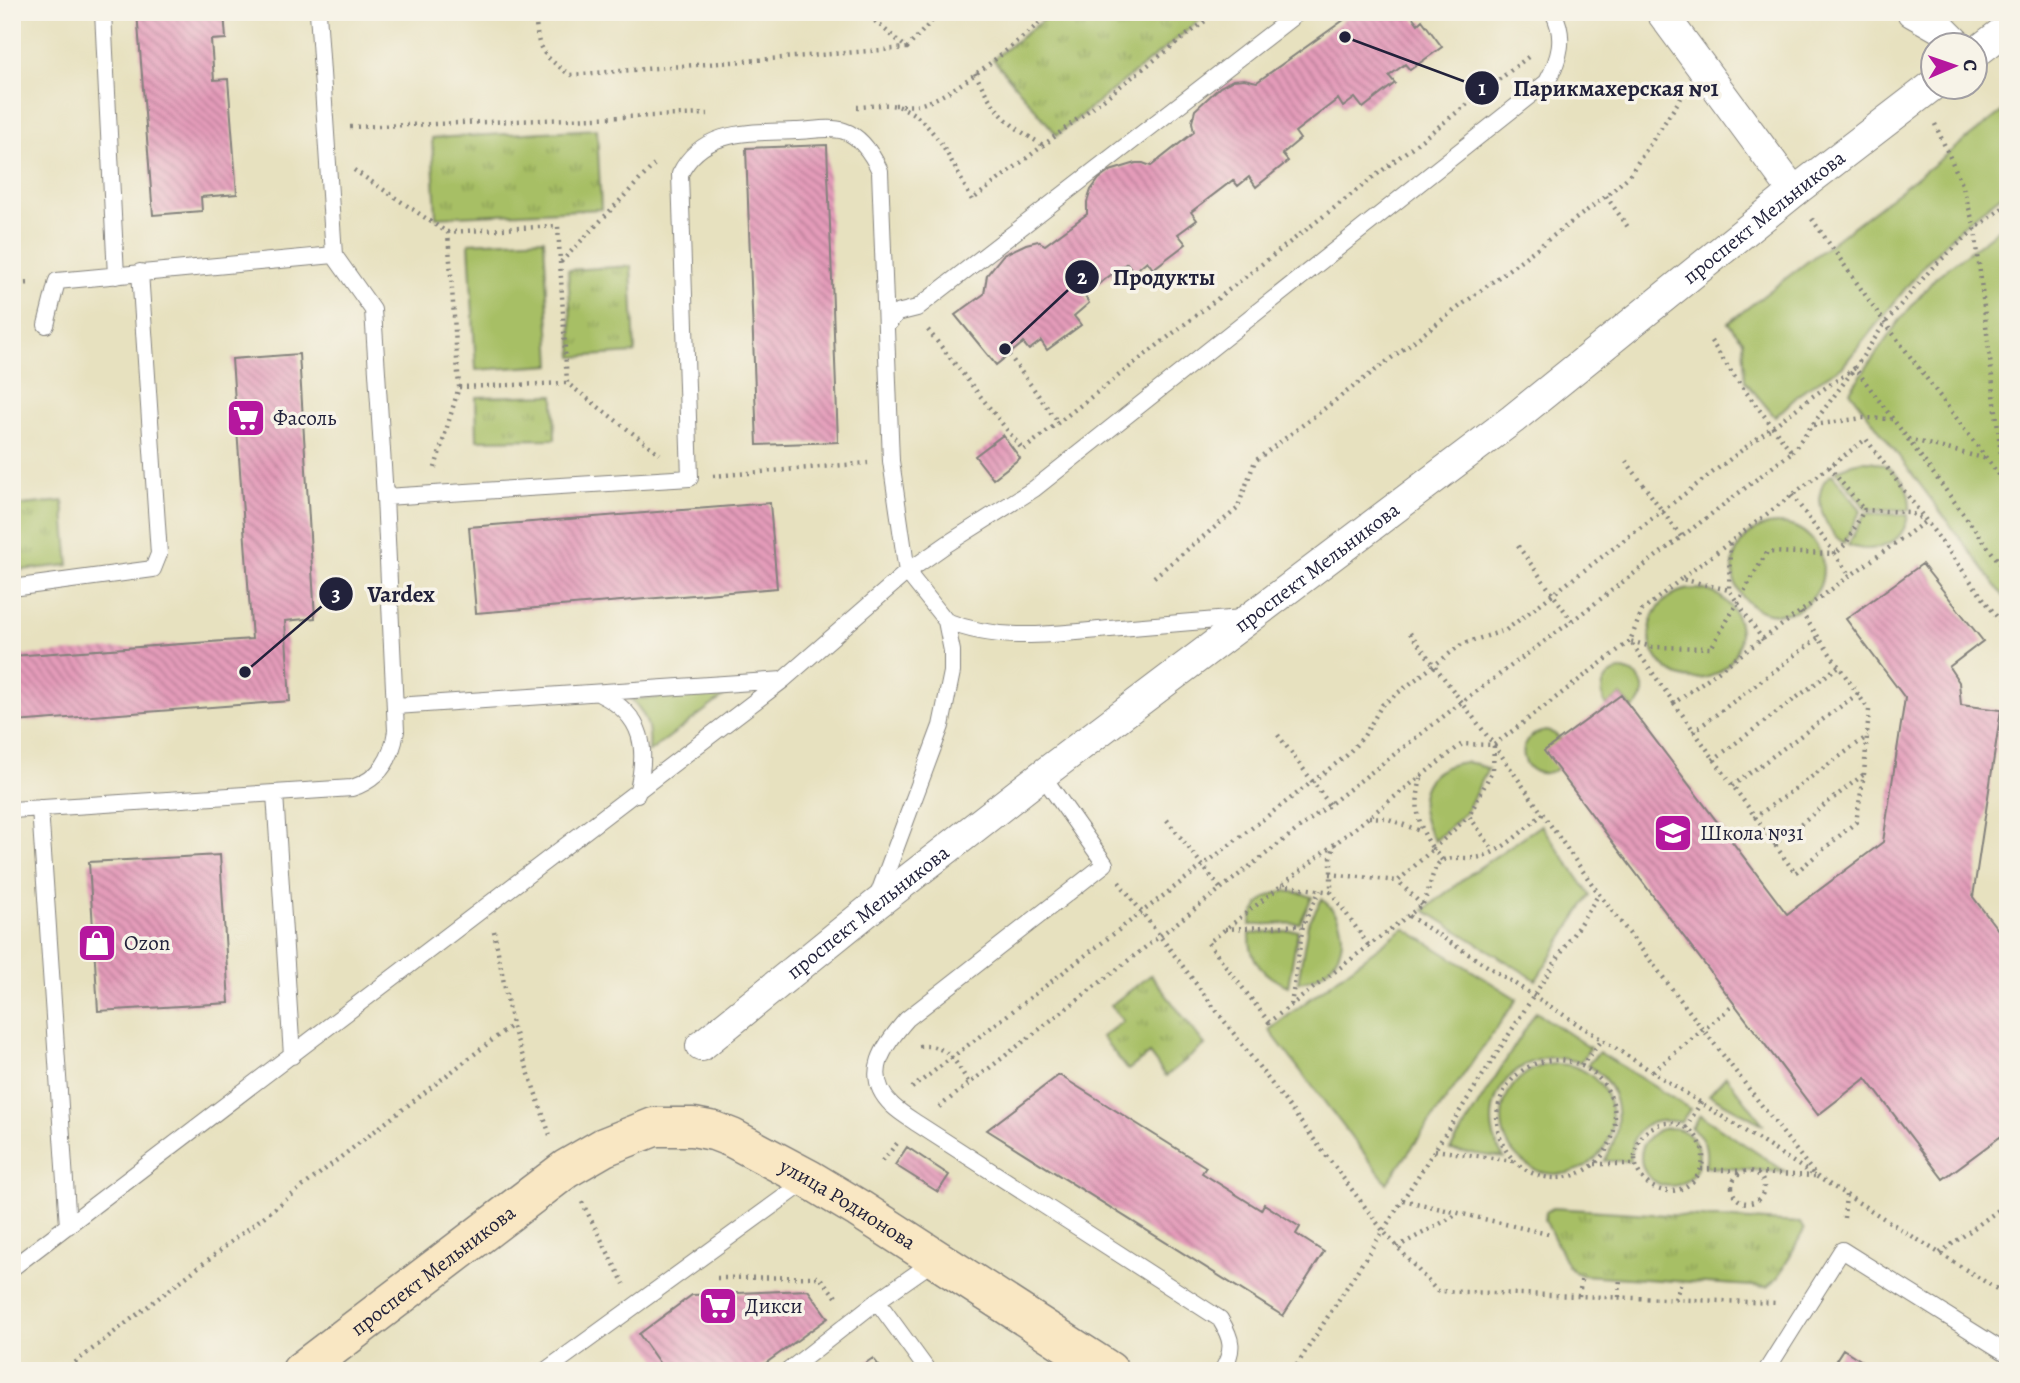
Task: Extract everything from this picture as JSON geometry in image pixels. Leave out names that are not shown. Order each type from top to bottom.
[{"type":"street","points":[[1661,12],[1794,192]]},
{"type":"street","points":[[1912,12],[1945,32]]},
{"type":"street","points":[[1988,44],[2008,28]]},
{"type":"street","name":"проспект Мельникова","points":[[701,1046],[1042,775],[1513,419],[1794,192],[1918,97]]},
{"type":"street","name":"улица Родионова","points":[[565,1168],[604,1147],[654,1127],[674,1126],[714,1131],[810,1179],[1109,1371]]},
{"type":"street","name":"проспект Мельникова","points":[[301,1371],[565,1168]]},
{"type":"lane","points":[[103,12],[116,275]]},
{"type":"lane","points":[[12,810],[352,788],[377,775],[393,750],[396,706],[373,310],[334,255],[318,12]]},
{"type":"lane","points":[[887,325],[897,313],[917,308],[1299,12]]},
{"type":"lane","points":[[12,1268],[637,794],[783,680],[907,572],[1034,489],[1547,82],[1557,64],[1562,43],[1559,23],[1553,12]]},
{"type":"lane","points":[[385,497],[690,478],[680,174],[688,158],[704,145],[722,137],[746,133],[844,131],[859,141],[873,154],[880,171],[891,461],[907,572],[946,621],[952,651],[952,672],[941,726],[874,906]]},
{"type":"lane","points":[[46,325],[57,282],[334,255]]},
{"type":"lane","points":[[12,588],[153,569],[159,554],[140,272]]},
{"type":"lane","points":[[946,621],[979,632],[1028,637],[1251,617]]},
{"type":"lane","points":[[396,706],[783,680]]},
{"type":"lane","points":[[598,692],[619,703],[637,724],[643,750],[637,794]]},
{"type":"lane","points":[[1042,775],[1105,864],[907,1019],[887,1042],[877,1062],[881,1091],[891,1104],[918,1124],[1220,1319],[1231,1337],[1231,1351],[1222,1371]]},
{"type":"lane","points":[[275,794],[292,1056]]},
{"type":"lane","points":[[40,808],[68,1226]]},
{"type":"lane","points":[[545,1371],[810,1179]]},
{"type":"lane","points":[[1766,1371],[1842,1250],[2008,1354]]},
{"type":"lane","points":[[788,1371],[877,1301],[937,1259]]},
{"type":"lane","points":[[877,1301],[928,1371]]},
{"type":"path","points":[[535,12],[543,55],[570,75],[907,48],[940,12]]},
{"type":"path","points":[[864,12],[907,48]]},
{"type":"path","points":[[852,108],[917,104],[936,98],[975,73],[1054,12]]},
{"type":"path","points":[[891,105],[909,111],[927,125],[972,200],[1217,12]]},
{"type":"path","points":[[925,326],[1023,450],[1527,59],[1534,49]]},
{"type":"path","points":[[975,73],[989,102],[1003,118],[1043,145]]},
{"type":"path","points":[[1154,577],[1237,509],[1255,461],[1628,177],[1684,93]]},
{"type":"path","points":[[1931,102],[1962,184],[1975,229],[2004,481]]},
{"type":"path","points":[[325,128],[717,113]]},
{"type":"path","points":[[694,124],[704,114]]},
{"type":"path","points":[[327,152],[447,232],[558,226],[567,383]]},
{"type":"path","points":[[560,263],[656,163]]},
{"type":"path","points":[[1794,192],[1885,324],[2008,487]]},
{"type":"path","points":[[1606,196],[1630,230]]},
{"type":"path","points":[[936,1110],[1220,888],[1792,452],[1856,368],[1885,324],[1932,268],[1975,229],[2008,204]]},
{"type":"path","points":[[427,494],[459,387],[447,232]]},
{"type":"path","points":[[1709,338],[1792,452]]},
{"type":"path","points":[[1009,355],[1057,421]]},
{"type":"path","points":[[1856,368],[2008,573]]},
{"type":"path","points":[[909,1091],[1346,756],[1364,736],[1382,705],[1433,665],[1462,644],[1506,630],[1813,396],[1856,368]]},
{"type":"path","points":[[459,387],[567,383],[690,478],[891,461]]},
{"type":"path","points":[[1813,425],[1863,418],[1893,419]]},
{"type":"path","points":[[1543,814],[1494,852],[1469,860],[1443,860],[1437,865],[1422,905],[1269,1022],[1208,943],[1462,744],[1494,745],[1630,641],[1642,611],[1866,439],[2008,632]]},
{"type":"path","points":[[1908,439],[1988,459]]},
{"type":"path","points":[[1626,461],[1682,538]]},
{"type":"path","points":[[1829,467],[1864,510],[1909,512],[1926,521]]},
{"type":"path","points":[[1793,495],[1850,576]]},
{"type":"path","points":[[1630,641],[1652,647],[1711,648],[1767,552],[1835,554],[1846,544],[1864,510]]},
{"type":"path","points":[[1674,704],[1926,521]]},
{"type":"path","points":[[1730,542],[1729,590],[1763,640]]},
{"type":"path","points":[[1518,546],[1573,621]]},
{"type":"path","points":[[1681,579],[1729,590]]},
{"type":"path","points":[[1630,641],[1795,873],[1856,822],[1864,774],[1869,710],[1801,612]]},
{"type":"path","points":[[1410,633],[1600,894],[1816,1176]]},
{"type":"path","points":[[1693,732],[1818,638]]},
{"type":"path","points":[[1713,760],[1839,666]]},
{"type":"path","points":[[1732,786],[1859,693]]},
{"type":"path","points":[[1278,735],[1329,805]]},
{"type":"path","points":[[1754,818],[1868,736]]},
{"type":"path","points":[[1398,881],[1469,816],[1493,769],[1494,745]]},
{"type":"path","points":[[1773,845],[1864,774]]},
{"type":"path","points":[[1422,776],[1416,796],[1421,831],[1443,860]]},
{"type":"path","points":[[1469,816],[1494,852]]},
{"type":"path","points":[[1369,817],[1386,818],[1421,831]]},
{"type":"path","points":[[1167,820],[1220,888]]},
{"type":"path","points":[[1335,842],[1331,857],[1331,892],[1369,946]]},
{"type":"path","points":[[1105,864],[1384,1232],[1437,1291],[1807,1304]]},
{"type":"path","points":[[1330,874],[1398,881],[1422,905]]},
{"type":"path","points":[[1280,885],[1331,892]]},
{"type":"path","points":[[1291,1005],[1303,925],[1320,890]]},
{"type":"path","points":[[1293,1371],[1600,894]]},
{"type":"path","points":[[489,906],[512,1025],[565,1168],[634,1305]]},
{"type":"path","points":[[1409,916],[2008,1296]]},
{"type":"path","points":[[1224,929],[1303,925]]},
{"type":"path","points":[[1653,1071],[1735,1004]]},
{"type":"path","points":[[64,1371],[512,1025]]},
{"type":"path","points":[[1581,1066],[1603,1039]]},
{"type":"path","points":[[914,1047],[940,1047],[952,1058],[969,1083]]},
{"type":"path","points":[[1560,1060],[1581,1066],[1591,1071],[1603,1083],[1612,1098],[1614,1131],[1608,1147],[1585,1171],[1569,1177],[1536,1175],[1515,1161],[1500,1140],[1498,1107],[1504,1091],[1521,1072],[1543,1061],[1560,1060]]},
{"type":"path","points":[[901,1083],[918,1097]]},
{"type":"path","points":[[1686,1128],[1701,1102]]},
{"type":"path","points":[[1667,1123],[1686,1128],[1697,1137],[1702,1147],[1702,1169],[1688,1186],[1678,1190],[1667,1191],[1647,1184],[1636,1164],[1636,1153],[1646,1133],[1667,1123]]},
{"type":"path","points":[[881,1161],[903,1136]]},
{"type":"path","points":[[1435,1150],[1515,1161]]},
{"type":"path","points":[[1594,1164],[1636,1164]]},
{"type":"path","points":[[1702,1169],[1816,1176]]},
{"type":"path","points":[[1745,1171],[1733,1180],[1732,1190],[1737,1199],[1747,1203],[1757,1200],[1763,1191],[1762,1181],[1755,1173]]},
{"type":"path","points":[[1844,1218],[1846,1195]]},
{"type":"path","points":[[1403,1200],[1552,1235]]},
{"type":"path","points":[[1940,1253],[2008,1203]]},
{"type":"path","points":[[1397,1247],[1459,1213]]},
{"type":"path","points":[[1579,1296],[1582,1275]]},
{"type":"path","points":[[669,1279],[819,1277],[854,1319]]},
{"type":"path","points":[[1619,1297],[1620,1277]]},
{"type":"path","points":[[1675,1300],[1682,1280]]},
{"type":"green space","points":[[1053,12],[1210,12],[1057,135],[993,59]]},
{"type":"green space","points":[[2008,107],[2008,190],[1964,224],[1926,263],[1843,366],[1805,389],[1775,417],[1745,381],[1743,340],[1728,323]]},
{"type":"green space","points":[[597,129],[601,209],[436,217],[432,138]]},
{"type":"green space","points":[[2008,222],[2008,478],[2004,481],[2008,487],[2008,602],[1850,391],[1899,321],[1936,277]]},
{"type":"green space","points":[[544,239],[551,365],[476,370],[469,243]]},
{"type":"green space","points":[[631,266],[635,353],[573,357],[568,270]]},
{"type":"green space","points":[[554,395],[555,439],[477,440],[476,397]]},
{"type":"green space","points":[[1862,461],[1881,464],[1897,474],[1907,490],[1910,510],[1866,509],[1836,471]]},
{"type":"green space","points":[[1832,474],[1861,510],[1844,543],[1830,530],[1820,499],[1821,489]]},
{"type":"green space","points":[[63,501],[69,565],[12,571],[12,506]]},
{"type":"green space","points":[[1865,513],[1908,515],[1901,534],[1886,545],[1868,549],[1848,545]]},
{"type":"green space","points":[[1778,524],[1795,528],[1810,537],[1819,552],[1823,569],[1819,586],[1810,601],[1795,610],[1778,614],[1761,610],[1746,601],[1737,586],[1733,569],[1737,552],[1746,537],[1761,528]]},
{"type":"green space","points":[[1695,589],[1712,593],[1727,602],[1736,617],[1740,634],[1736,651],[1727,666],[1712,675],[1695,679],[1678,675],[1663,666],[1654,651],[1650,634],[1654,617],[1663,602],[1678,593]]},
{"type":"green space","points":[[1623,670],[1636,676],[1643,686],[1642,698],[1633,709],[1621,695],[1606,706],[1603,699],[1604,682],[1611,674]]},
{"type":"green space","points":[[727,694],[649,752],[647,723],[631,699]]},
{"type":"green space","points":[[1546,731],[1561,739],[1557,769],[1545,773],[1536,772],[1529,767],[1524,750],[1534,735]]},
{"type":"green space","points":[[1465,762],[1488,769],[1466,812],[1435,841],[1423,815],[1423,791],[1437,772]]},
{"type":"green space","points":[[1541,825],[1590,895],[1536,980],[1424,910]]},
{"type":"green space","points":[[1285,891],[1312,897],[1300,923],[1250,925],[1254,911],[1261,902],[1271,895]]},
{"type":"green space","points":[[1322,899],[1337,916],[1342,939],[1340,950],[1328,968],[1298,982],[1308,924]]},
{"type":"green space","points":[[1404,928],[1517,999],[1387,1183],[1269,1030]]},
{"type":"green space","points":[[1298,930],[1288,986],[1271,977],[1259,966],[1252,952],[1250,934]]},
{"type":"green space","points":[[1151,975],[1205,1045],[1166,1076],[1149,1054],[1128,1070],[1102,1037],[1123,1021],[1111,1005]]},
{"type":"green space","points":[[1536,1012],[1590,1048],[1580,1062],[1552,1058],[1526,1065],[1513,1073],[1503,1085],[1492,1113],[1492,1128],[1496,1144],[1504,1158],[1450,1150]]},
{"type":"green space","points":[[1599,1052],[1690,1109],[1681,1122],[1661,1121],[1644,1126],[1634,1139],[1631,1161],[1604,1161],[1615,1136],[1617,1108],[1608,1084],[1599,1073],[1587,1065]]},
{"type":"green space","points":[[1557,1064],[1578,1068],[1596,1080],[1608,1098],[1612,1119],[1608,1140],[1596,1158],[1578,1170],[1557,1174],[1536,1170],[1518,1158],[1506,1140],[1502,1119],[1506,1098],[1518,1080],[1536,1068]]},
{"type":"green space","points":[[1726,1076],[1764,1125],[1709,1095]]},
{"type":"green space","points":[[1700,1115],[1786,1172],[1705,1167],[1705,1145],[1691,1128]]},
{"type":"green space","points":[[1670,1128],[1681,1130],[1694,1141],[1699,1157],[1697,1168],[1686,1181],[1670,1186],[1659,1184],[1646,1173],[1641,1157],[1643,1146],[1654,1133]]},
{"type":"green space","points":[[1553,1208],[1800,1223],[1804,1230],[1778,1278],[1767,1287],[1582,1275],[1568,1266],[1545,1220],[1546,1212]]},
{"type":"building","points":[[137,12],[224,12],[226,39],[211,40],[214,80],[228,79],[237,194],[201,197],[202,211],[153,215]]},
{"type":"building","points":[[1355,12],[1409,12],[1418,24],[1422,20],[1442,47],[1410,70],[1405,64],[1389,76],[1395,83],[1363,108],[1355,98],[1343,107],[1338,99],[1295,132],[1300,139],[1282,154],[1288,161],[1256,187],[1249,177],[1238,186],[1233,180],[1191,212],[1197,220],[1178,234],[1186,244],[1153,269],[1147,261],[1134,272],[1127,263],[1084,295],[1089,303],[1074,316],[1081,325],[1047,350],[1041,341],[1029,350],[1023,343],[996,365],[955,315],[984,294],[987,275],[1003,255],[1038,241],[1045,245],[1087,214],[1091,190],[1099,179],[1110,171],[1136,163],[1151,166],[1194,132],[1192,122],[1195,110],[1220,87],[1233,80],[1257,82]]},
{"type":"building","points":[[827,145],[838,442],[757,445],[746,148]]},
{"type":"building","points":[[299,354],[315,618],[285,621],[290,701],[15,722],[12,656],[252,639],[232,359]]},
{"type":"building","points":[[1003,435],[1020,458],[993,479],[975,456]]},
{"type":"building","points":[[770,503],[777,588],[476,613],[469,527]]},
{"type":"building","points":[[1922,564],[1983,641],[1949,667],[1959,682],[1961,705],[2001,710],[1973,897],[2008,943],[2008,1131],[1943,1179],[1866,1078],[1818,1115],[1544,751],[1621,695],[1787,914],[1883,842],[1905,698],[1846,619]]},
{"type":"building","points":[[220,855],[229,1003],[98,1011],[89,862]]},
{"type":"building","points":[[1059,1075],[1206,1167],[1202,1173],[1261,1210],[1264,1204],[1300,1227],[1296,1234],[1324,1252],[1283,1316],[987,1130]]},
{"type":"building","points":[[907,1147],[949,1175],[938,1192],[895,1165]]},
{"type":"building","points":[[808,1290],[828,1318],[755,1371],[665,1371],[639,1334],[692,1295]]},
{"type":"building","points":[[1843,1349],[1878,1371],[1829,1371]]},
{"type":"building","points":[[873,1358],[883,1371],[854,1371]]},
{"type":"place","name":"Парикмахерская №1","points":[[1345,37]]},
{"type":"place","name":"Продукты","points":[[1005,349]]},
{"type":"place","name":"Фасоль","points":[[246,418]]},
{"type":"place","name":"Vardex","points":[[245,672]]},
{"type":"place","name":"Школа №31","points":[[1673,833]]},
{"type":"place","name":"Ozon","points":[[97,943]]},
{"type":"place","name":"Дикси","points":[[718,1306]]}]
